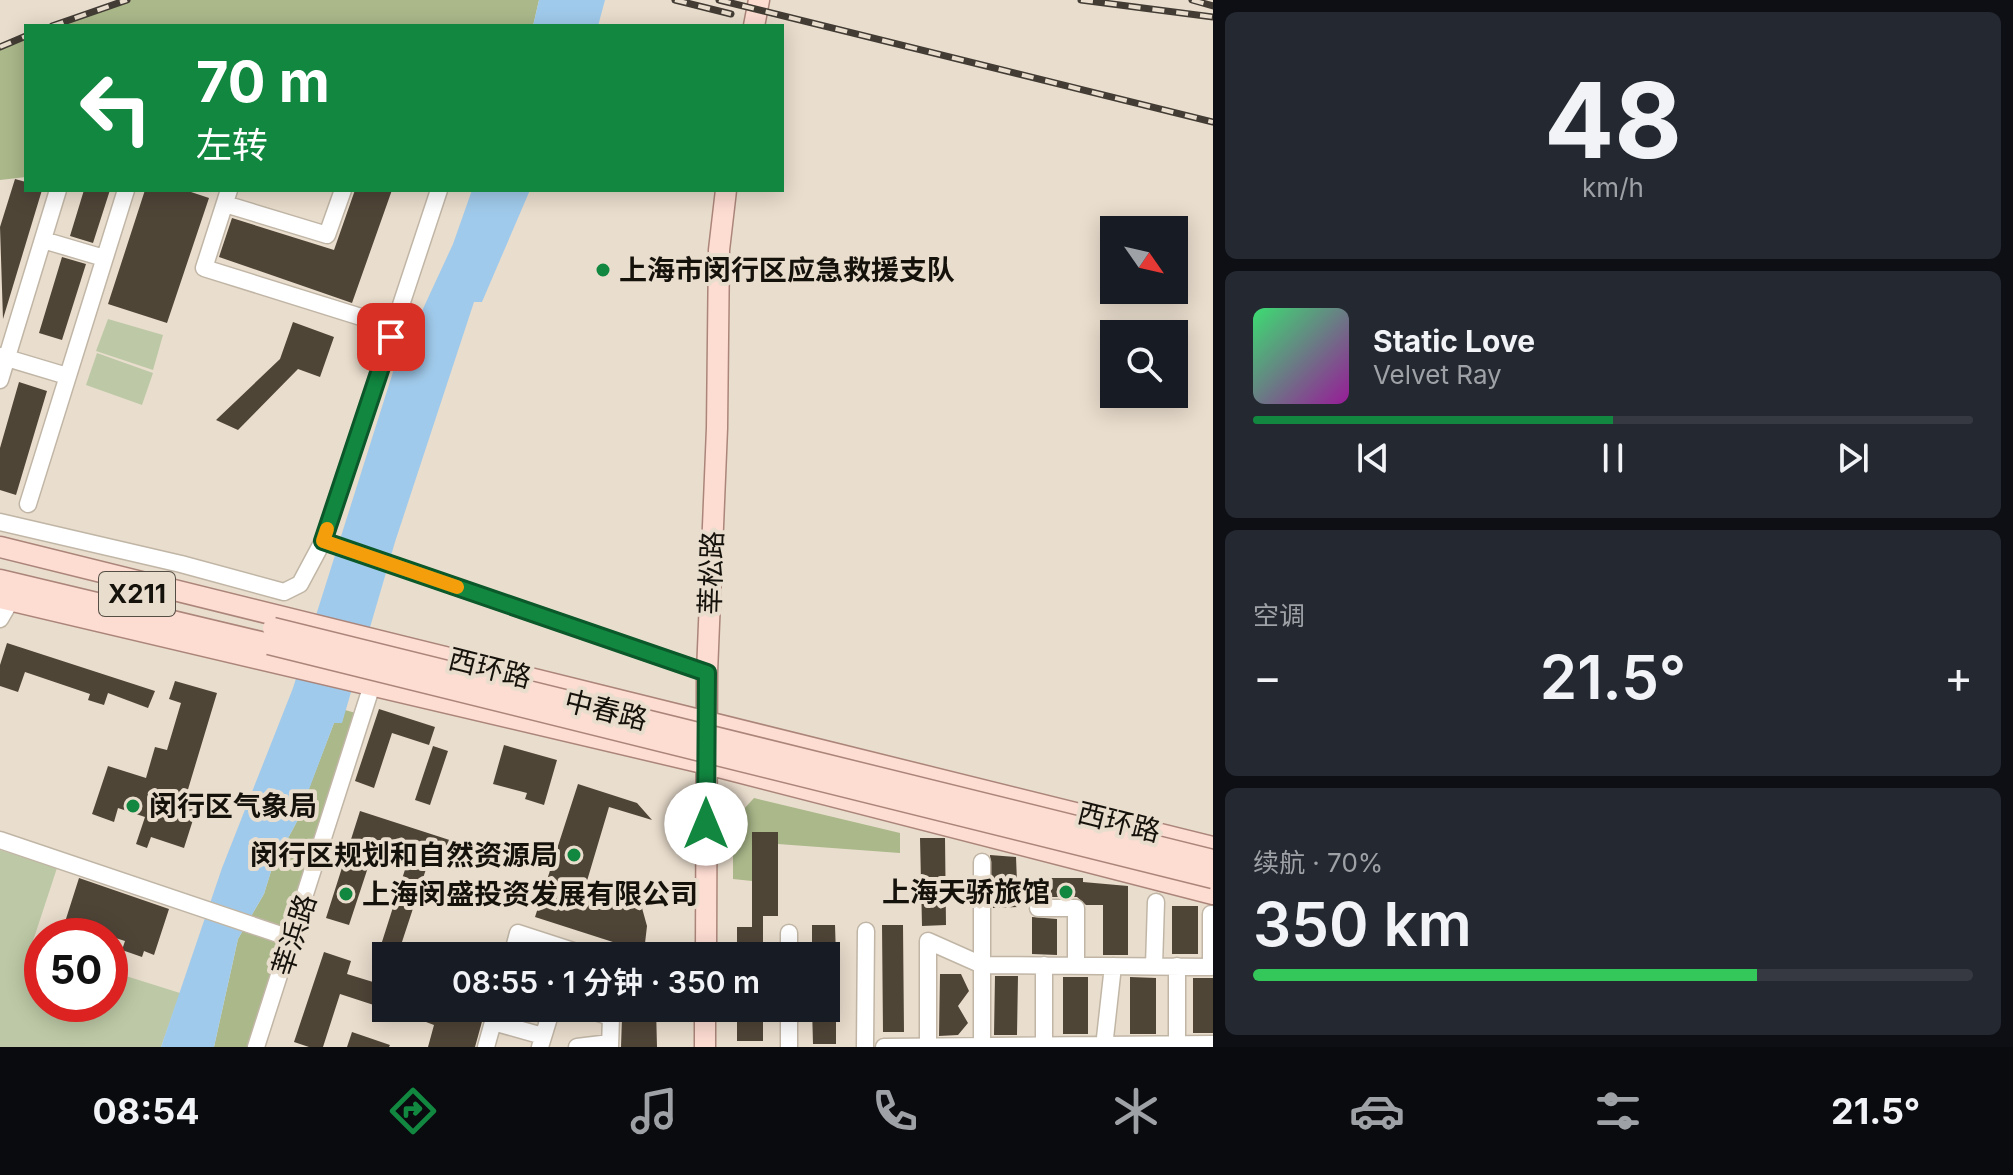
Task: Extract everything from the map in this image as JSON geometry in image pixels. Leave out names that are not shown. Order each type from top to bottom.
[{"type":"main road","points":[[754,24],[759,0]]},
{"type":"main road","name":"莘松路","points":[[706,942],[707,673],[717,428],[718,277],[726,192]]},
{"type":"main road","name":"西环路","points":[[0,547],[1213,847]]},
{"type":"main road","name":"中春路","points":[[0,560],[273,645],[1213,878]]},
{"type":"main road","name":"中春路","points":[[0,580],[1213,860]]},
{"type":"main road","name":"西环路","points":[[6,599],[273,645],[368,684],[707,764],[1212,904]]},
{"type":"main road","points":[[705,1022],[705,1047]]},
{"type":"street","points":[[0,380],[3,357],[57,192]]},
{"type":"street","points":[[28,504],[125,192]]},
{"type":"street","points":[[342,192],[327,235],[227,197],[204,268],[393,327]]},
{"type":"street","points":[[0,522],[181,564],[284,592],[300,584],[328,543],[393,327],[438,192]]},
{"type":"street","points":[[43,240],[104,258]]},
{"type":"street","points":[[3,357],[67,376]]},
{"type":"street","points":[[328,543],[707,673]]},
{"type":"street","points":[[0,619],[6,599]]},
{"type":"street","name":"莘浜路","points":[[260,1046],[368,684]]},
{"type":"street","points":[[0,840],[293,939]]},
{"type":"street","points":[[982,862],[982,1046]]},
{"type":"street","points":[[1154,966],[1156,902]]},
{"type":"street","points":[[928,1046],[928,941],[982,965],[1211,967],[1212,904]]},
{"type":"street","points":[[1038,908],[1076,908],[1076,965]]},
{"type":"street","points":[[865,1047],[866,931]]},
{"type":"street","points":[[516,942],[518,933],[541,942]]},
{"type":"street","points":[[789,933],[789,942]]},
{"type":"street","points":[[1044,965],[1044,1044]]},
{"type":"street","points":[[1104,1046],[1113,966]]},
{"type":"street","points":[[1177,966],[1177,1046]]},
{"type":"street","points":[[486,1047],[493,1022]]},
{"type":"street","points":[[507,1022],[542,1042],[548,1022]]},
{"type":"street","points":[[577,1047],[610,1045],[611,1022]]},
{"type":"street","points":[[789,1022],[789,1047]]},
{"type":"street","points":[[884,1047],[1213,1044]]},
{"type":"green space","points":[[127,0],[539,0],[533,24],[58,24]]},
{"type":"green space","points":[[24,37],[24,177],[0,180],[0,47]]},
{"type":"green space","points":[[108,319],[163,335],[153,370],[96,351]]},
{"type":"green space","points":[[97,353],[153,373],[142,405],[86,385]]},
{"type":"green space","points":[[345,710],[363,715],[260,1047],[214,1047],[238,939],[264,894],[272,868],[301,814],[289,812],[295,789],[308,791],[334,723],[342,722]]},
{"type":"green space","points":[[754,798],[900,833],[900,853],[778,844],[777,832],[752,832],[752,881],[733,879],[733,821]]},
{"type":"green space","points":[[0,850],[57,868],[41,918],[24,918],[24,1022],[128,1022],[128,977],[180,993],[161,1047],[0,1047]]},
{"type":"water","points":[[539,0],[605,0],[599,24],[533,24]]},
{"type":"water","points":[[471,192],[529,192],[482,302],[474,302],[395,542],[342,723],[334,723],[308,792],[295,790],[289,811],[301,814],[272,868],[264,894],[238,939],[214,1047],[161,1047],[222,868],[293,688],[399,353],[403,352],[453,244]]},
{"type":"building","points":[[15,179],[24,181],[24,192],[41,192],[3,319],[0,227]]},
{"type":"building","points":[[83,192],[109,192],[93,243],[70,236]]},
{"type":"building","points":[[144,192],[191,192],[209,198],[167,323],[108,304]]},
{"type":"building","points":[[354,192],[391,192],[352,303],[219,257],[232,218],[334,250]]},
{"type":"building","points":[[62,257],[86,264],[62,340],[39,333]]},
{"type":"building","points":[[293,322],[334,337],[320,377],[298,369],[238,430],[216,420],[280,359]]},
{"type":"building","points":[[19,382],[47,391],[16,495],[0,490],[0,448]]},
{"type":"building","points":[[7,643],[155,691],[148,708],[108,693],[104,705],[88,700],[90,694],[25,672],[18,692],[0,686],[0,665]]},
{"type":"building","points":[[175,681],[217,693],[186,796],[199,801],[184,848],[151,837],[147,848],[136,844],[145,817],[118,808],[114,822],[92,814],[108,766],[146,778],[155,747],[167,750],[181,703],[169,699]]},
{"type":"building","points":[[379,709],[435,727],[429,745],[392,733],[374,788],[355,781]]},
{"type":"building","points":[[504,745],[557,760],[544,805],[525,799],[527,793],[493,784]]},
{"type":"building","points":[[433,746],[448,751],[430,805],[415,800]]},
{"type":"building","name":"闵行区规划和自然资源局","points":[[578,784],[637,803],[652,820],[609,807],[584,891],[642,908],[647,926],[645,942],[613,942],[535,917]]},
{"type":"building","name":"上海闵盛投资发展有限公司","points":[[360,811],[468,846],[460,870],[429,860],[402,942],[382,942],[409,857],[375,846],[349,925],[326,918]]},
{"type":"building","points":[[752,832],[778,832],[778,916],[763,916],[763,942],[737,942],[737,927],[752,927]]},
{"type":"building","points":[[920,838],[945,838],[946,925],[922,926]]},
{"type":"building","points":[[990,855],[1016,857],[1018,907],[993,908]]},
{"type":"building","points":[[79,878],[169,909],[154,955],[144,951],[142,957],[128,952],[128,918],[66,918]]},
{"type":"building","points":[[1049,878],[1083,878],[1083,882],[1128,886],[1128,955],[1103,955],[1103,905],[1086,905],[1077,897],[1049,897]]},
{"type":"building","points":[[1172,906],[1198,906],[1198,954],[1172,954]]},
{"type":"building","points":[[1032,917],[1057,919],[1057,955],[1032,954]]},
{"type":"building","points":[[812,925],[835,925],[836,942],[812,942]]},
{"type":"building","points":[[882,925],[903,925],[904,1032],[883,1032]]},
{"type":"building","points":[[324,952],[351,961],[347,974],[372,982],[372,1004],[340,994],[323,1047],[294,1042]]},
{"type":"building","points":[[940,974],[961,974],[969,991],[958,1006],[968,1023],[958,1035],[939,1036]]},
{"type":"building","points":[[995,976],[1018,976],[1017,1035],[994,1035]]},
{"type":"building","points":[[1063,977],[1088,977],[1088,1034],[1063,1034]]},
{"type":"building","points":[[1130,977],[1156,978],[1156,1034],[1130,1034]]},
{"type":"building","points":[[1193,978],[1213,978],[1213,1033],[1193,1033]]},
{"type":"building","points":[[426,1022],[482,1022],[475,1047],[428,1047],[434,1025]]},
{"type":"building","points":[[622,1022],[656,1022],[657,1047],[621,1047]]},
{"type":"building","points":[[737,1022],[763,1022],[763,1041],[737,1041]]},
{"type":"building","points":[[812,1022],[836,1022],[836,1044],[813,1044]]},
{"type":"building","points":[[352,1032],[390,1045],[347,1047]]},
{"type":"railway","points":[[58,24],[127,0]]},
{"type":"railway","points":[[675,0],[731,14]]},
{"type":"railway","points":[[719,0],[1213,122]]},
{"type":"railway","points":[[1081,0],[1213,17]]},
{"type":"railway","points":[[1192,0],[1213,6]]},
{"type":"railway","points":[[0,47],[24,37]]},
{"type":"slow traffic","points":[[327,529],[323,541],[457,587]]},
{"type":"place","name":"上海市闵行区应急救援支队","points":[[603,270]]},
{"type":"place","name":"闵行区气象局","points":[[133,806]]},
{"type":"place","name":"闵行区规划和自然资源局","points":[[574,855]]},
{"type":"place","name":"上海天骄旅馆","points":[[1066,892]]},
{"type":"place","name":"上海闵盛投资发展有限公司","points":[[346,894]]},
{"type":"route","points":[[391,337],[323,541],[707,673],[706,824]]}]
